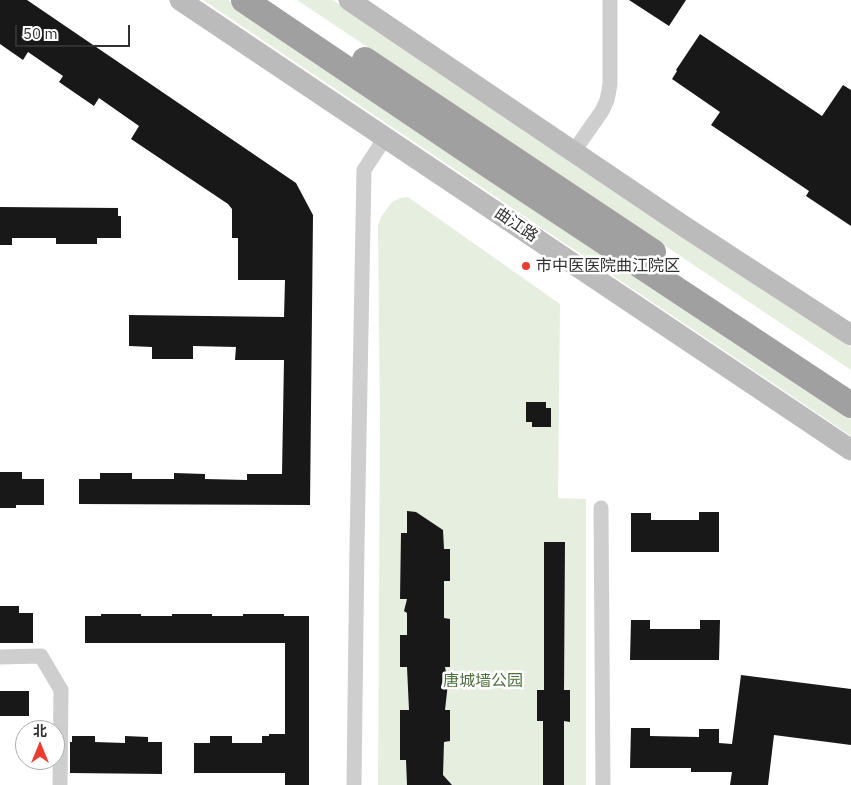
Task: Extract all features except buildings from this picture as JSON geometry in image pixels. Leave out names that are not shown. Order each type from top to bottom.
[{"type":"highway","points":[[244,0],[488,165],[851,405]]},
{"type":"highway","points":[[276,0],[851,384]]},
{"type":"main road","name":"曲江路","points":[[180,0],[851,450]]},
{"type":"main road","points":[[349,0],[686,227],[851,335]]},
{"type":"street","points":[[574,151],[602,111],[607,100],[610,84],[610,0]]},
{"type":"street","points":[[354,785],[364,170],[385,138]]},
{"type":"street","points":[[601,508],[603,785]]},
{"type":"street","points":[[0,656],[41,656],[61,690],[60,785]]},
{"type":"green space","points":[[203,0],[228,0],[851,416],[851,436]]},
{"type":"green space","points":[[297,0],[333,0],[851,347],[851,370]]},
{"type":"green space","name":"唐城墙公园","points":[[408,197],[560,304],[558,498],[586,499],[586,785],[378,785],[380,421],[378,226],[381,217],[392,202]]},
{"type":"place","name":"市中医医院曲江院区","points":[[526,266]]}]
